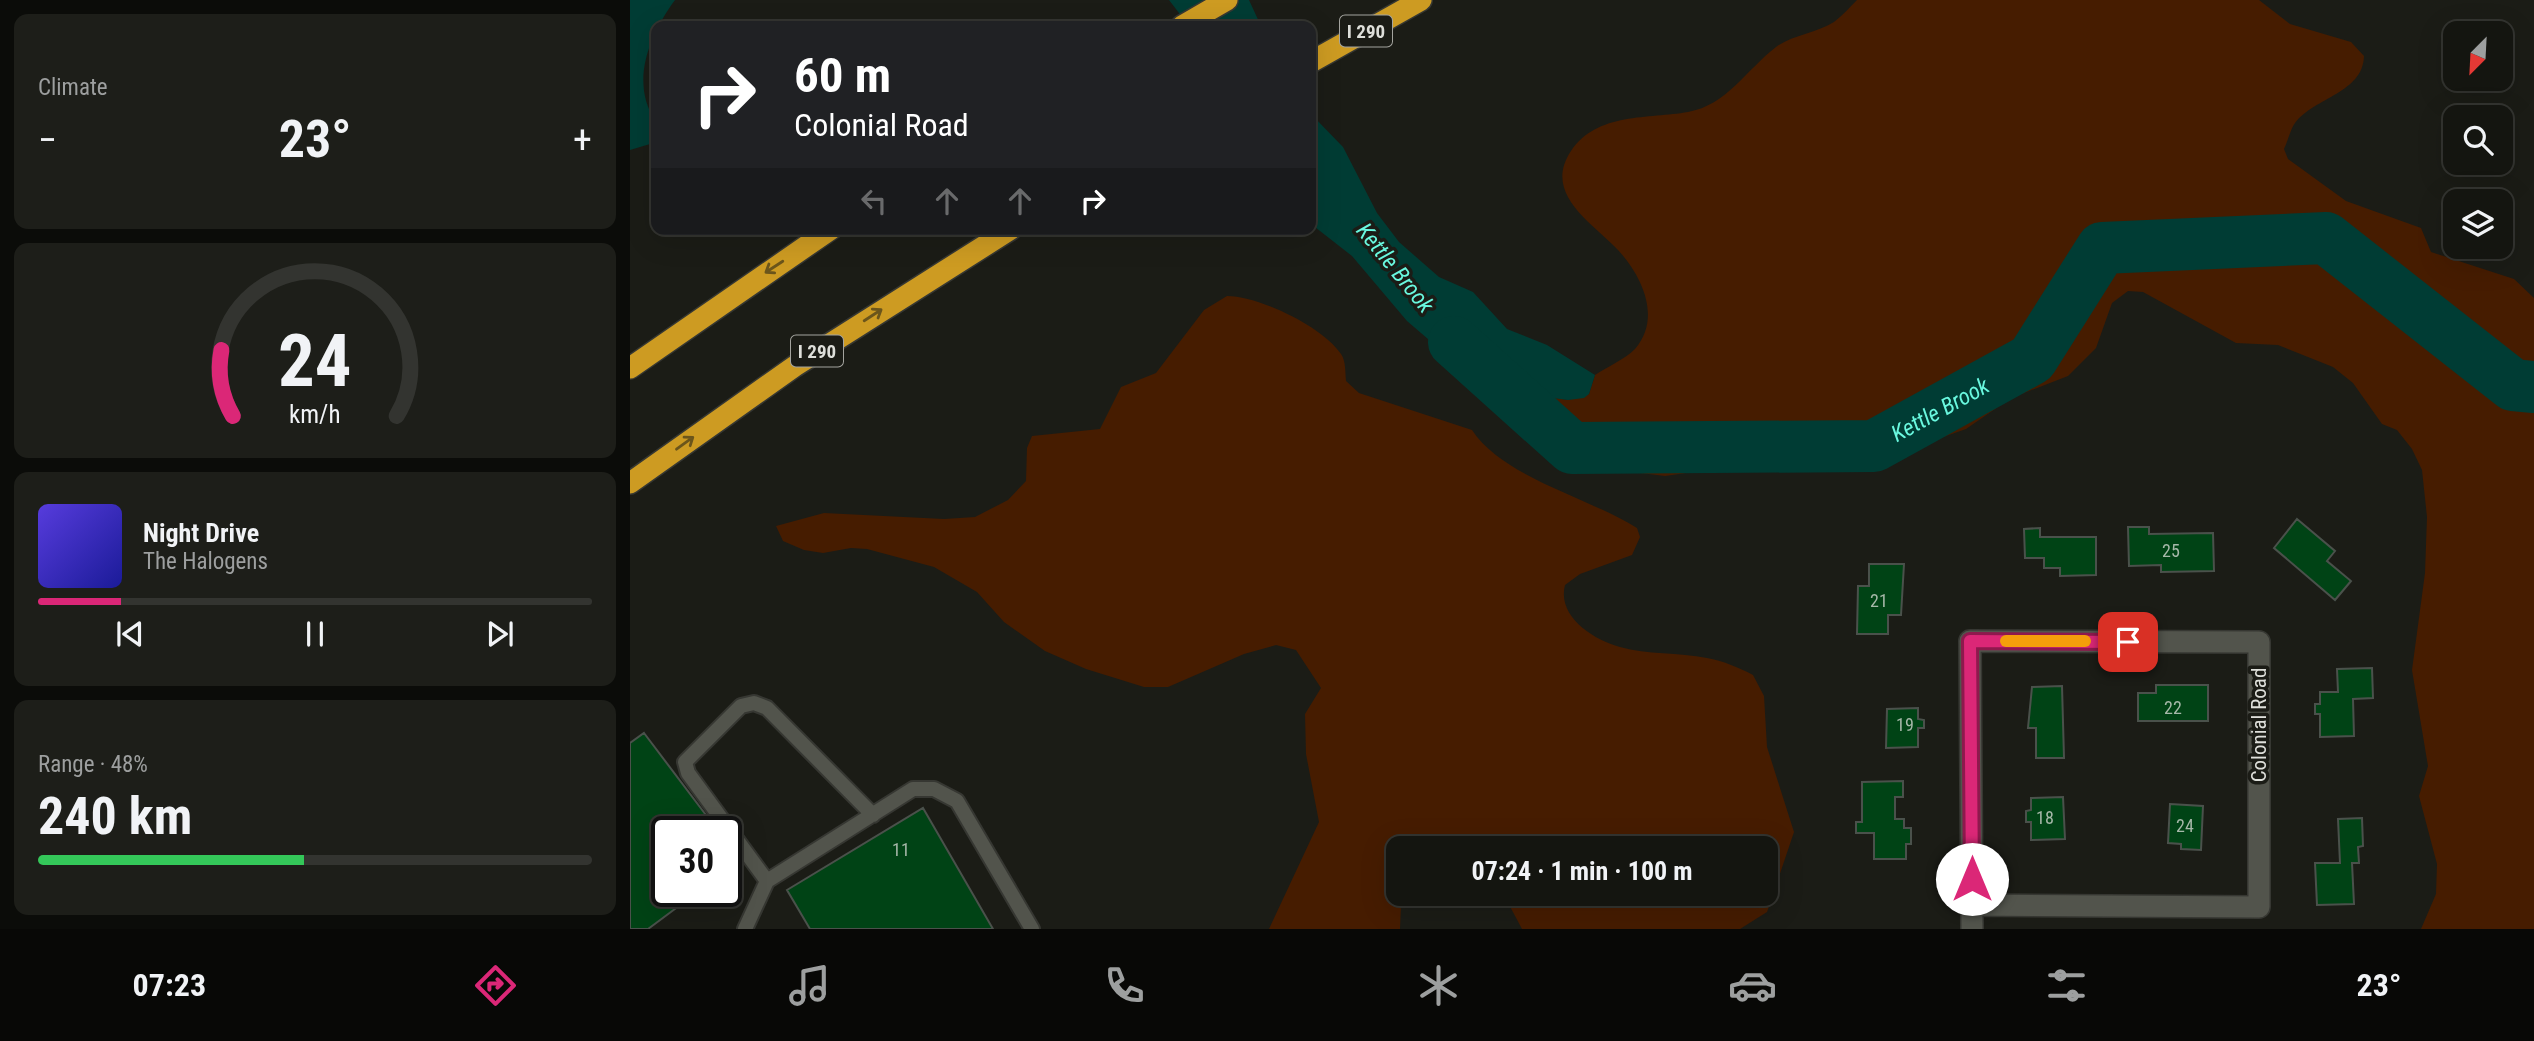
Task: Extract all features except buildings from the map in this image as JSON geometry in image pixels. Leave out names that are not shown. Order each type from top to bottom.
[{"type":"highway","points":[[1191,21],[1227,0]]},
{"type":"highway","name":"I 290","points":[[1316,59],[1421,0]]},
{"type":"highway","points":[[630,368],[822,235]]},
{"type":"highway","name":"I 290","points":[[630,483],[795,366],[1002,235]]},
{"type":"street","name":"Colonial Road","points":[[1972,905],[2259,907],[2259,642],[1970,641],[1972,929]]},
{"type":"lane","points":[[767,881],[688,773],[685,762],[741,706],[754,703],[767,708],[873,815]]},
{"type":"lane","points":[[744,929],[767,881],[913,789],[934,789],[957,801],[1032,929]]},
{"type":"shaded area","points":[[1857,0],[2259,0],[2290,24],[2351,42],[2364,56],[2362,68],[2347,87],[2314,107],[2295,123],[2284,149],[2288,159],[2346,201],[2421,228],[2431,252],[2443,256],[2443,259],[2453,259],[2514,279],[2534,298],[2534,929],[2421,929],[2436,894],[2437,864],[2419,796],[2428,766],[2412,670],[2425,573],[2427,517],[2422,470],[2412,449],[2397,430],[2382,424],[2353,383],[2333,367],[2278,345],[2236,343],[2143,292],[2128,291],[2112,303],[2096,348],[2068,376],[2011,398],[1966,429],[1895,454],[1834,468],[1802,470],[1728,467],[1665,476],[1583,466],[1556,457],[1538,441],[1532,427],[1532,394],[1568,400],[1589,394],[1595,375],[1635,349],[1647,324],[1646,298],[1635,272],[1618,250],[1584,218],[1567,194],[1563,181],[1564,166],[1571,151],[1582,138],[1609,123],[1688,112],[1714,102],[1776,47],[1820,29],[1843,14]]},
{"type":"shaded area","points":[[1227,296],[1256,301],[1289,315],[1320,334],[1341,354],[1345,363],[1346,381],[1359,393],[1472,430],[1486,447],[1525,474],[1637,528],[1640,537],[1632,555],[1580,574],[1565,585],[1566,607],[1579,625],[1588,632],[1620,647],[1713,659],[1753,675],[1764,696],[1767,747],[1794,832],[1778,879],[1778,836],[1386,836],[1386,906],[1401,906],[1400,929],[1269,929],[1319,822],[1306,754],[1305,714],[1321,688],[1296,650],[1276,645],[1244,654],[1168,687],[1144,687],[1086,669],[1045,651],[1004,622],[977,592],[934,567],[867,549],[851,548],[823,553],[804,550],[783,541],[776,526],[824,513],[944,519],[975,517],[1008,500],[1026,481],[1027,448],[1032,436],[1100,429],[1121,387],[1156,373],[1204,310]]},
{"type":"shaded area","points":[[1510,906],[1769,906],[1767,912],[1740,929],[1522,929]]},
{"type":"water","points":[[630,0],[675,0],[661,21],[651,21],[651,43],[643,76],[644,92],[651,113],[651,142],[630,150]]},
{"type":"water","points":[[1169,0],[1249,0],[1259,21],[1185,21]]},
{"type":"water","points":[[1316,119],[1343,147],[1377,213],[1399,242],[1439,277],[1473,292],[1507,329],[1547,345],[1595,375],[1589,394],[1584,398],[1568,400],[1499,391],[1449,357],[1407,321],[1352,256],[1316,228]]},
{"type":"waterway","name":"Kettle Brook","points":[[1454,342],[1572,448],[1874,446],[2032,359],[2102,248],[2326,238],[2513,385],[2534,387]]},
{"type":"slow traffic","points":[[2006,641],[2085,641]]},
{"type":"route","points":[[1972,879],[1970,641],[2128,642]]}]
